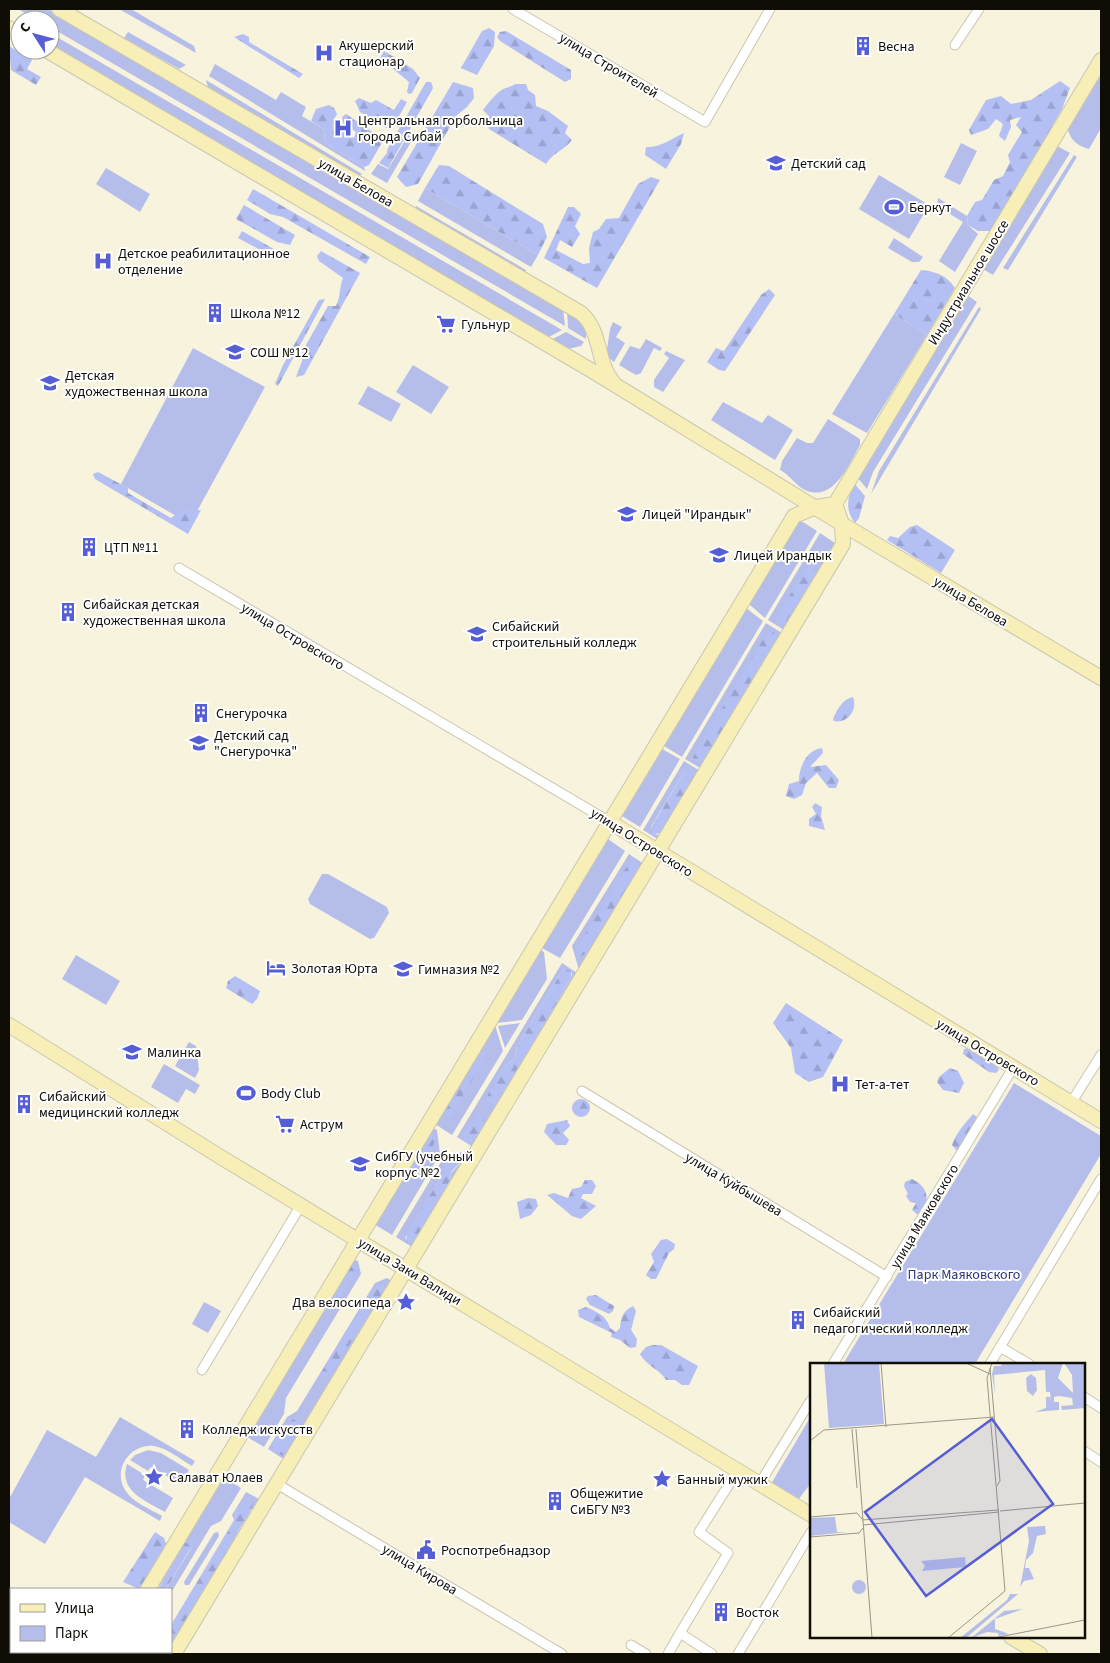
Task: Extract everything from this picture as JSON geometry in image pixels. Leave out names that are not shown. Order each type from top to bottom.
[{"type":"main road","name":"улица Белова","points":[[59,9],[581,313],[593,328],[599,356],[609,377],[617,386]]},
{"type":"main road","name":"улица Белова","points":[[60,58],[594,372],[842,524],[1101,678]]},
{"type":"main road","name":"Индустриальное шоссе","points":[[835,504],[1101,60]]},
{"type":"main road","points":[[572,360],[587,354],[596,338]]},
{"type":"main road","points":[[587,354],[594,372]]},
{"type":"main road","points":[[149,1588],[794,516],[792,492]]},
{"type":"main road","points":[[794,516],[835,504],[842,524],[843,544]]},
{"type":"main road","points":[[174,1654],[843,544],[859,534]]},
{"type":"main road","name":"улица Островского","points":[[610,822],[1101,1121]]},
{"type":"main road","name":"улица Заки Валиди","points":[[9,1025],[358,1240],[810,1514]]},
{"type":"main road","points":[[1013,1638],[1040,1654]]},
{"type":"street","name":"улица Строителей","points":[[513,9],[705,122],[770,9]]},
{"type":"street","points":[[955,45],[979,9]]},
{"type":"street","name":"улица Островского","points":[[179,568],[610,822]]},
{"type":"street","points":[[1072,1103],[1101,1055]]},
{"type":"street","name":"улица Маяковского","points":[[834,1363],[1013,1068]]},
{"type":"street","name":"улица Куйбышева","points":[[582,1091],[887,1277]]},
{"type":"street","points":[[991,1363],[1101,1180]]},
{"type":"street","points":[[202,1370],[301,1205]]},
{"type":"street","points":[[1000,1347],[1026,1363]]},
{"type":"street","points":[[1085,1399],[1101,1408]]},
{"type":"street","points":[[760,1484],[810,1402]]},
{"type":"street","points":[[1085,1452],[1101,1462]]},
{"type":"street","points":[[668,1654],[728,1553],[699,1532],[738,1470]]},
{"type":"street","name":"улица Кирова","points":[[277,1484],[562,1654]]},
{"type":"street","points":[[738,1654],[810,1534]]},
{"type":"street","points":[[680,1633],[712,1654]]},
{"type":"street","points":[[631,1645],[646,1654]]},
{"type":"green space","points":[[18,9],[50,10],[20,10]]},
{"type":"green space","points":[[119,9],[131,9],[194,46],[196,53]]},
{"type":"green space","points":[[60,16],[563,308],[565,326],[60,33]]},
{"type":"green space","points":[[489,28],[495,32],[494,46],[477,75],[461,68],[482,31]]},
{"type":"green space","points":[[506,31],[571,70],[571,79],[565,82],[500,41],[497,37],[500,32]]},
{"type":"green space","points":[[128,32],[186,65],[179,69],[124,38]]},
{"type":"green space","points":[[243,34],[249,37],[249,42],[303,74],[299,78],[234,37]]},
{"type":"green space","points":[[60,39],[562,330],[547,338],[60,53]]},
{"type":"green space","points":[[384,51],[413,69],[420,78],[412,93],[409,94],[407,92],[409,82],[380,58]]},
{"type":"green space","points":[[10,60],[32,60],[27,69],[41,77],[36,85],[11,70]]},
{"type":"green space","points":[[215,64],[276,100],[281,92],[306,107],[302,116],[325,130],[324,142],[364,167],[365,171],[209,76]]},
{"type":"green space","points":[[1101,74],[1101,128],[1089,149],[1075,142],[1068,130]]},
{"type":"green space","points":[[206,80],[362,174],[358,177],[208,87]]},
{"type":"green space","points":[[1060,81],[1070,88],[1062,109],[992,231],[978,231],[968,225],[967,216],[975,202],[982,200],[994,180],[1003,176],[1010,162],[1008,155],[1022,132],[1016,125],[1021,117],[1010,120],[1011,127],[1005,141],[999,136],[1003,124],[996,119],[988,129],[971,135],[969,130],[986,100],[1001,96],[1011,104],[1031,100]]},
{"type":"green space","points":[[426,82],[431,82],[433,88],[388,168],[379,163],[387,153]]},
{"type":"green space","points":[[453,82],[473,88],[474,98],[456,116],[418,184],[406,187],[397,177]]},
{"type":"green space","points":[[515,84],[526,84],[528,90],[535,95],[536,106],[548,111],[568,126],[565,133],[572,140],[552,156],[546,164],[489,129],[487,123],[489,116],[483,110],[500,91]]},
{"type":"green space","points":[[359,98],[371,103],[376,100],[394,110],[401,99],[407,102],[398,118],[386,128],[360,112],[355,101]]},
{"type":"green space","points":[[329,105],[334,108],[337,114],[334,119],[336,127],[354,138],[356,132],[343,123],[342,117],[346,114],[374,133],[369,142],[372,143],[378,135],[384,139],[369,165],[364,167],[324,142],[325,130],[311,121],[316,109]]},
{"type":"green space","points":[[410,132],[415,135],[387,183],[371,174],[378,164],[388,169]]},
{"type":"green space","points":[[684,133],[681,144],[666,169],[645,155],[646,147],[661,145]]},
{"type":"green space","points":[[961,143],[977,151],[960,185],[944,177]]},
{"type":"green space","points":[[1057,146],[1070,153],[993,275],[983,269]]},
{"type":"green space","points":[[1074,155],[1077,157],[1008,270],[1003,268]]},
{"type":"green space","points":[[439,165],[449,166],[543,224],[547,237],[538,255],[425,188]]},
{"type":"green space","points":[[106,168],[150,194],[140,212],[96,184]]},
{"type":"green space","name":"Беркут","points":[[879,175],[929,205],[909,239],[859,209]]},
{"type":"green space","points":[[651,177],[660,180],[597,288],[544,258],[568,207],[574,207],[581,214],[575,226],[580,234],[572,247],[560,240],[556,250],[583,264],[590,263],[589,248],[593,232],[599,229],[606,219],[619,218],[638,184]]},
{"type":"green space","points":[[425,188],[538,255],[531,267],[418,201]]},
{"type":"green space","points":[[253,189],[370,257],[366,264],[283,217],[270,214],[247,200]]},
{"type":"green space","points":[[938,198],[967,216],[968,225],[978,234],[955,272],[939,261],[963,222],[937,206]]},
{"type":"green space","points":[[244,205],[295,235],[290,245],[277,242],[236,219]]},
{"type":"green space","points":[[416,206],[526,270],[525,272],[415,209]]},
{"type":"green space","points":[[242,231],[279,252],[277,259],[238,238]]},
{"type":"green space","points":[[894,238],[923,257],[919,262],[912,262],[888,248]]},
{"type":"green space","points":[[321,251],[360,273],[304,375],[296,377],[302,361],[302,352],[328,306],[336,306],[339,299],[343,278],[319,261],[317,256]]},
{"type":"green space","points":[[921,270],[941,275],[955,288],[927,335],[894,314]]},
{"type":"green space","points":[[769,289],[775,295],[725,371],[719,370],[707,362],[716,348],[724,351],[761,295]]},
{"type":"green space","points":[[967,295],[977,302],[873,472],[867,489],[858,478]]},
{"type":"green space","points":[[325,299],[278,386],[275,384],[283,365],[319,300]]},
{"type":"green space","points":[[979,307],[981,309],[871,494],[879,471]]},
{"type":"green space","points":[[567,310],[586,327],[586,339],[568,328]]},
{"type":"green space","points":[[894,314],[927,335],[867,433],[832,414]]},
{"type":"green space","points":[[613,322],[622,327],[616,337],[625,343],[614,362],[606,356],[610,329]]},
{"type":"green space","points":[[566,332],[584,342],[581,346],[568,349],[551,340]]},
{"type":"green space","points":[[646,339],[662,348],[660,351],[654,348],[641,373],[636,375],[619,365],[630,346],[640,349]]},
{"type":"green space","points":[[193,348],[265,387],[190,524],[121,484]]},
{"type":"green space","points":[[666,351],[685,360],[663,392],[654,387],[654,380],[669,358],[664,354]]},
{"type":"green space","points":[[413,365],[449,387],[431,414],[396,392]]},
{"type":"green space","points":[[368,386],[401,404],[391,422],[358,404]]},
{"type":"green space","points":[[723,402],[762,423],[768,415],[793,430],[775,460],[711,420]]},
{"type":"green space","points":[[828,419],[860,439],[860,445],[839,479],[824,491],[815,493],[801,488],[780,470],[782,461],[797,438],[807,443],[813,443]]},
{"type":"green space","points":[[98,472],[128,488],[128,493],[171,518],[180,511],[201,510],[188,534],[95,479],[93,474]]},
{"type":"green space","points":[[854,483],[865,496],[859,518],[855,523],[848,509]]},
{"type":"green space","points":[[798,522],[803,522],[817,531],[765,618],[749,604]]},
{"type":"green space","points":[[917,525],[955,550],[941,573],[887,540],[890,536],[898,538],[910,527]]},
{"type":"green space","points":[[820,533],[835,543],[784,630],[768,620]]},
{"type":"green space","points":[[812,567],[815,575],[784,625],[778,625],[776,619],[806,568]]},
{"type":"green space","points":[[746,608],[763,621],[682,757],[664,746]]},
{"type":"green space","points":[[766,623],[782,633],[702,769],[685,759]]},
{"type":"green space","points":[[773,632],[778,637],[703,761],[697,763],[693,757],[765,636]]},
{"type":"green space","points":[[853,697],[854,706],[851,715],[844,720],[834,721],[833,719],[840,705]]},
{"type":"green space","points":[[822,748],[823,753],[810,767],[826,765],[839,780],[836,788],[829,788],[817,773],[806,783],[802,795],[794,799],[786,796],[789,784],[799,781],[802,764],[808,755]]},
{"type":"green space","points":[[662,749],[680,759],[640,827],[622,816]]},
{"type":"green space","points":[[684,761],[700,771],[659,840],[643,830]],"holes":[[[685,770],[659,835],[654,834],[651,827]]]},
{"type":"green space","points":[[690,768],[694,770],[694,777],[661,833],[654,834],[651,828],[685,770]]},
{"type":"green space","points":[[815,803],[822,807],[821,816],[825,830],[809,826],[809,819],[816,814],[812,807]]},
{"type":"green space","points":[[608,839],[625,851],[560,958],[542,948]]},
{"type":"green space","points":[[629,854],[644,864],[579,970],[572,946]]},
{"type":"green space","points":[[634,860],[639,868],[585,954],[578,958],[575,951],[627,866]]},
{"type":"green space","points":[[322,874],[328,874],[387,907],[389,913],[374,938],[370,939],[310,904],[308,899]]},
{"type":"green space","points":[[541,950],[544,952],[547,979],[522,1020],[497,1023]]},
{"type":"green space","points":[[76,955],[120,981],[106,1005],[62,979]]},
{"type":"green space","points":[[562,963],[577,973],[473,1147],[457,1137]],"holes":[[[565,969],[572,973],[571,978],[495,1105],[504,1067],[515,1058],[517,1047],[560,974]]]},
{"type":"green space","points":[[565,969],[571,971],[571,978],[498,1101],[495,1105],[490,1104],[487,1099],[488,1094],[504,1067],[515,1058],[517,1047],[560,974]]},
{"type":"green space","points":[[235,976],[260,991],[257,999],[252,1004],[226,988],[228,981]]},
{"type":"green space","points":[[786,1003],[843,1040],[823,1077],[809,1082],[795,1073],[791,1048],[773,1023]]},
{"type":"green space","points":[[520,1023],[505,1048],[498,1026]]},
{"type":"green space","points":[[495,1025],[503,1051],[452,1135],[435,1124]]},
{"type":"green space","points":[[189,1042],[196,1046],[199,1070],[195,1078],[175,1066]]},
{"type":"green space","points":[[972,1047],[996,1065],[999,1070],[996,1073],[989,1072],[963,1054],[964,1049]]},
{"type":"green space","points":[[484,1050],[487,1052],[485,1058],[451,1116],[445,1118],[444,1113]]},
{"type":"green space","points":[[164,1064],[200,1085],[195,1094],[186,1089],[178,1103],[151,1087]]},
{"type":"green space","points":[[950,1068],[958,1071],[964,1083],[959,1093],[943,1090],[937,1082],[939,1077]]},
{"type":"green space","name":"Парк Маяковского","points":[[1014,1083],[1101,1136],[1101,1154],[976,1363],[844,1363]]},
{"type":"green space","points":[[581,1099],[587,1102],[590,1108],[587,1114],[581,1117],[575,1114],[572,1108],[575,1102]]},
{"type":"green space","points":[[479,1112],[485,1119],[475,1142],[468,1144],[463,1139],[463,1135]]},
{"type":"green space","points":[[973,1114],[978,1118],[957,1151],[952,1145],[954,1140]]},
{"type":"green space","points":[[567,1120],[570,1126],[563,1133],[569,1140],[566,1145],[556,1145],[544,1132],[547,1124]]},
{"type":"green space","points":[[433,1128],[437,1130],[440,1154],[392,1235],[374,1224]]},
{"type":"green space","points":[[431,1133],[435,1133],[435,1139],[430,1153],[409,1183],[404,1184],[403,1181]]},
{"type":"green space","points":[[471,1151],[412,1247],[396,1237],[446,1154]],"holes":[[[464,1159],[451,1173],[450,1180],[410,1244],[405,1238],[441,1177]]]},
{"type":"green space","points":[[462,1154],[465,1157],[451,1172],[450,1180],[415,1240],[410,1244],[406,1242],[407,1233],[441,1177],[446,1158],[450,1155]]},
{"type":"green space","points":[[912,1179],[921,1185],[926,1194],[925,1208],[922,1214],[917,1214],[912,1210],[916,1203],[910,1202],[906,1196],[908,1194],[904,1186],[905,1182]]},
{"type":"green space","points":[[585,1180],[592,1180],[596,1186],[592,1194],[583,1194],[581,1198],[596,1206],[581,1219],[572,1216],[547,1195],[554,1193],[568,1198],[572,1189],[581,1187]]},
{"type":"green space","points":[[528,1198],[536,1199],[538,1206],[531,1215],[520,1219],[517,1202]]},
{"type":"green space","points":[[667,1239],[675,1244],[674,1249],[669,1253],[656,1279],[651,1279],[646,1275],[654,1262],[651,1254],[661,1240]]},
{"type":"green space","points":[[353,1259],[358,1261],[361,1274],[286,1398],[284,1414],[264,1447],[247,1437]]},
{"type":"green space","points":[[352,1265],[356,1267],[355,1271],[339,1299],[334,1302],[330,1298]]},
{"type":"green space","points":[[387,1278],[392,1281],[285,1460],[268,1449],[287,1417],[297,1411],[375,1283]]},
{"type":"green space","points":[[377,1284],[384,1285],[384,1290],[331,1374],[324,1378],[321,1373]]},
{"type":"green space","points":[[596,1295],[614,1306],[613,1311],[609,1314],[590,1305],[586,1299],[588,1296]]},
{"type":"green space","points":[[204,1302],[221,1311],[208,1333],[192,1324]]},
{"type":"green space","points":[[633,1306],[636,1311],[631,1330],[637,1339],[636,1347],[630,1348],[620,1340],[611,1337],[612,1333],[579,1317],[578,1310],[586,1307],[597,1312],[604,1317],[610,1328],[616,1332],[620,1328],[623,1315]]},
{"type":"green space","points":[[661,1345],[698,1366],[689,1385],[682,1385],[675,1380],[666,1380],[649,1365],[640,1354],[646,1347]]},
{"type":"green space","points":[[120,1417],[195,1461],[192,1466],[169,1451],[154,1446],[138,1449],[126,1459],[122,1466],[121,1474],[125,1490],[137,1502],[162,1516],[160,1521],[85,1477],[45,1544],[9,1522],[9,1499],[47,1430],[96,1457]]},
{"type":"green space","points":[[810,1418],[810,1484],[798,1500],[771,1484]]},
{"type":"green space","points":[[290,1419],[295,1420],[299,1425],[298,1434],[282,1456],[274,1450],[273,1442]]},
{"type":"green space","points":[[148,1450],[161,1453],[189,1470],[181,1484],[151,1467],[148,1471],[130,1460],[135,1455]]},
{"type":"green space","points":[[127,1464],[145,1475],[143,1480],[173,1498],[165,1512],[142,1499],[130,1488],[126,1481],[125,1473]]},
{"type":"green space","points":[[223,1477],[241,1488],[221,1521],[211,1526],[172,1591],[172,1588],[167,1588],[192,1547],[157,1588]]},
{"type":"green space","points":[[246,1492],[261,1500],[230,1549],[231,1539],[245,1523],[252,1509],[237,1509],[234,1522],[172,1623],[234,1520],[232,1515]]},
{"type":"green space","points":[[249,1497],[253,1502],[249,1515],[234,1537],[230,1549],[172,1644],[172,1623],[234,1522],[237,1509]]},
{"type":"green space","points":[[155,1532],[164,1538],[167,1546],[140,1588],[123,1582]]},
{"type":"green space","points":[[218,1532],[219,1536],[189,1585],[185,1585],[184,1582],[214,1533]]},
{"type":"green space","points":[[185,1543],[192,1543],[167,1588],[159,1588]]},
{"type":"place","name":"Весна","points":[[863,46]]},
{"type":"place","name":"Акушерский стационар","points":[[324,53]]},
{"type":"place","name":"Центральная горбольница города Сибай","points":[[343,128]]},
{"type":"place","name":"Детский сад","points":[[776,163]]},
{"type":"place","name":"Беркут","points":[[894,207]]},
{"type":"place","name":"Детское реабилитационное отделение","points":[[103,261]]},
{"type":"place","name":"Школа №12","points":[[215,313]]},
{"type":"place","name":"Гульнур","points":[[446,324]]},
{"type":"place","name":"СОШ №12","points":[[235,352]]},
{"type":"place","name":"Детская художественная школа","points":[[50,383]]},
{"type":"place","name":"Лицей \"Ирандык\"","points":[[627,514]]},
{"type":"place","name":"ЦТП №11","points":[[89,547]]},
{"type":"place","name":"Лицей Ирандык","points":[[719,555]]},
{"type":"place","name":"Сибайская детская художественная школа","points":[[68,612]]},
{"type":"place","name":"Сибайский строительный колледж","points":[[477,634]]},
{"type":"place","name":"Снегурочка","points":[[201,713]]},
{"type":"place","name":"Детский сад \"Снегурочка\"","points":[[199,743]]},
{"type":"place","name":"Золотая Юрта","points":[[276,968]]},
{"type":"place","name":"Гимназия №2","points":[[403,969]]},
{"type":"place","name":"Малинка","points":[[132,1052]]},
{"type":"place","name":"Тет-а-тет","points":[[840,1084]]},
{"type":"place","name":"Body Club","points":[[246,1093]]},
{"type":"place","name":"Сибайский медицинский колледж","points":[[24,1104]]},
{"type":"place","name":"Аструм","points":[[285,1124]]},
{"type":"place","name":"СибГУ (учебный корпус №2","points":[[360,1164]]},
{"type":"place","name":"Два велосипеда","points":[[406,1302]]},
{"type":"place","name":"Сибайский педагогический колледж","points":[[798,1320]]},
{"type":"place","name":"Колледж искусств","points":[[187,1429]]},
{"type":"place","name":"Салават Юлаев","points":[[154,1477]]},
{"type":"place","name":"Банный мужик","points":[[662,1479]]},
{"type":"place","name":"Общежитие СиБГУ №3","points":[[555,1501]]},
{"type":"place","name":"Роспотребнадзор","points":[[426,1550]]},
{"type":"place","name":"Восток","points":[[721,1612]]}]
